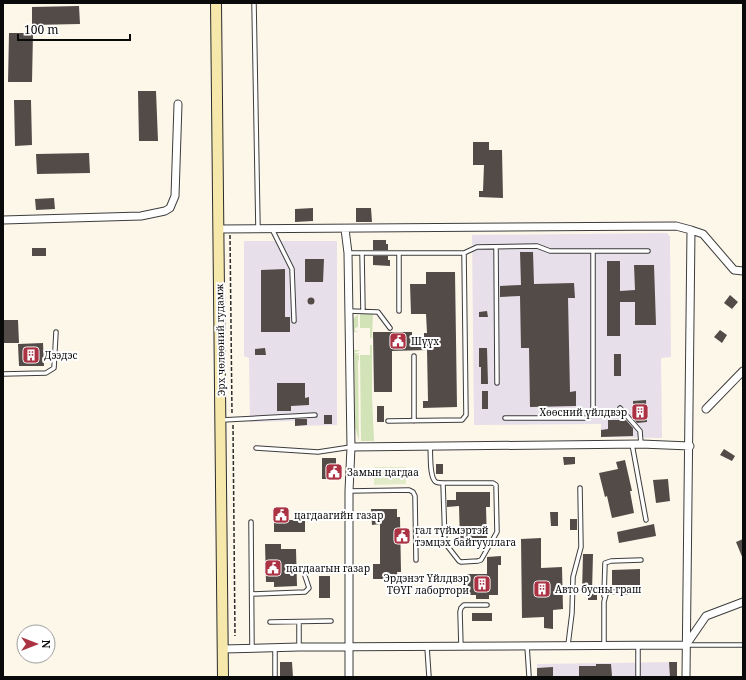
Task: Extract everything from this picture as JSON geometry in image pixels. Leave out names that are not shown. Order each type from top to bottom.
[{"type":"main road","name":"Эрх чөлөөний гудамж","points":[[216,3],[223,677]]},
{"type":"street","points":[[3,220],[141,216],[165,211],[170,208],[175,196],[178,104]]},
{"type":"street","points":[[219,229],[676,226],[703,234],[734,270],[743,271]]},
{"type":"street","points":[[345,229],[348,253],[351,447],[349,491],[349,677]]},
{"type":"street","points":[[686,677],[690,446],[691,230]]},
{"type":"street","points":[[706,409],[743,371]]},
{"type":"street","points":[[351,447],[632,444],[690,446]]},
{"type":"street","points":[[686,645],[706,616],[743,602]]},
{"type":"street","points":[[223,649],[299,647],[686,645]]},
{"type":"lane","points":[[254,3],[258,229]]},
{"type":"lane","points":[[272,228],[292,269],[294,321]]},
{"type":"lane","points":[[348,253],[464,252],[477,247],[537,246],[550,251],[648,251]]},
{"type":"lane","points":[[496,247],[497,383]]},
{"type":"lane","points":[[505,418],[588,418],[593,413],[592,251]]},
{"type":"lane","points":[[388,421],[462,420],[466,415],[464,252]]},
{"type":"lane","points":[[362,253],[363,311]]},
{"type":"lane","points":[[399,253],[399,311]]},
{"type":"lane","points":[[348,311],[378,312],[390,328]]},
{"type":"lane","points":[[3,374],[46,372],[54,368],[56,332]]},
{"type":"lane","points":[[414,356],[414,421]]},
{"type":"lane","points":[[620,408],[640,431],[641,444]]},
{"type":"lane","points":[[221,420],[315,415]]},
{"type":"lane","points":[[632,444],[646,520]]},
{"type":"lane","points":[[430,446],[431,471],[433,479],[436,482],[494,482],[496,485],[497,532],[481,560],[478,561]]},
{"type":"lane","points":[[256,448],[318,452],[351,447]]},
{"type":"lane","points":[[443,483],[445,543],[461,562],[484,561]]},
{"type":"lane","points":[[568,646],[572,613],[573,577],[581,547],[580,488]]},
{"type":"lane","points":[[349,491],[409,490],[413,492],[416,496],[416,560]]},
{"type":"lane","points":[[251,522],[252,649]]},
{"type":"lane","points":[[604,646],[605,563],[610,561],[641,560]]},
{"type":"lane","points":[[252,594],[305,592],[309,588],[302,570]]},
{"type":"lane","points":[[604,602],[606,594],[609,592],[635,592]]},
{"type":"lane","points":[[461,647],[461,608],[464,605],[487,605]]},
{"type":"lane","points":[[270,622],[331,621]]},
{"type":"lane","points":[[299,622],[299,647]]},
{"type":"lane","points":[[686,645],[743,645]]},
{"type":"lane","points":[[527,646],[529,676]]},
{"type":"lane","points":[[638,646],[638,677]]},
{"type":"lane","points":[[427,647],[429,677]]},
{"type":"lane","points":[[275,648],[275,677]]},
{"type":"path","points":[[230,230],[235,636]]},
{"type":"shaded area","points":[[667,233],[670,237],[671,357],[661,358],[662,438],[601,437],[601,424],[474,425],[472,235]]},
{"type":"shaded area","points":[[244,241],[337,241],[337,425],[295,426],[295,421],[250,422],[249,358],[244,356]]},
{"type":"shaded area","points":[[677,662],[677,677],[410,677],[537,676],[537,664]]},
{"type":"green space","points":[[358,314],[358,327],[355,328],[355,331],[359,332],[354,332],[354,338],[353,319]]},
{"type":"green space","points":[[360,314],[373,314],[372,338],[370,338],[370,328],[360,328]]},
{"type":"green space","points":[[370,345],[372,345],[374,441],[361,441],[360,355],[370,355]]},
{"type":"green space","points":[[354,350],[359,350],[355,353],[359,354],[355,355],[359,355],[359,441],[355,427]]},
{"type":"green space","points":[[374,467],[406,467],[406,484],[374,485]]},
{"type":"building","points":[[79,6],[80,24],[32,25],[32,7]]},
{"type":"building","points":[[9,33],[33,33],[32,82],[8,82]]},
{"type":"building","points":[[138,91],[156,91],[158,141],[139,141]]},
{"type":"building","points":[[14,100],[31,100],[32,145],[15,146]]},
{"type":"building","points":[[473,142],[489,142],[489,150],[502,150],[503,198],[479,197],[479,191],[483,191],[484,165],[473,165]]},
{"type":"building","points":[[89,153],[90,173],[37,174],[36,154]]},
{"type":"building","points":[[54,198],[55,209],[36,210],[35,199]]},
{"type":"building","points":[[313,208],[313,221],[295,222],[295,209]]},
{"type":"building","points":[[356,208],[371,208],[372,222],[356,222]]},
{"type":"building","points":[[373,240],[386,240],[388,250],[373,250]]},
{"type":"building","points":[[32,248],[46,248],[46,256],[32,256]]},
{"type":"building","points":[[520,252],[533,252],[534,284],[574,283],[575,298],[568,298],[570,392],[576,391],[576,406],[530,407],[529,348],[521,348],[520,296],[500,297],[500,286],[521,285]]},
{"type":"building","points":[[373,256],[388,256],[390,266],[373,265]]},
{"type":"building","points":[[305,259],[324,259],[323,282],[305,282]]},
{"type":"building","points":[[607,261],[620,261],[620,291],[635,290],[634,265],[654,265],[656,325],[635,325],[635,302],[620,302],[620,336],[607,336]]},
{"type":"building","points":[[285,269],[285,317],[290,317],[290,332],[261,332],[261,270]]},
{"type":"building","points":[[426,272],[455,272],[457,407],[423,408],[423,401],[428,401],[427,350],[392,351],[392,392],[374,392],[373,332],[412,332],[412,339],[424,339],[424,333],[427,333],[426,314],[411,314],[410,284],[426,284]]},
{"type":"building","points":[[730,295],[738,302],[732,309],[724,303]]},
{"type":"building","points":[[311,298],[314,301],[311,304],[308,301]]},
{"type":"building","points":[[487,311],[488,317],[479,317],[479,312]]},
{"type":"building","name":"Дээдэс","points":[[3,320],[18,320],[19,343],[3,343]]},
{"type":"building","points":[[720,330],[727,335],[722,343],[714,337]]},
{"type":"building","name":"Дээдэс","points":[[43,343],[44,366],[19,366],[18,344]]},
{"type":"building","points":[[265,348],[266,355],[255,355],[255,349]]},
{"type":"building","points":[[479,348],[487,348],[488,384],[481,384]]},
{"type":"building","points":[[614,354],[621,354],[621,376],[614,376]]},
{"type":"building","points":[[277,383],[305,383],[305,398],[309,397],[309,405],[291,406],[291,411],[277,411]]},
{"type":"building","points":[[482,391],[488,391],[488,409],[482,409]]},
{"type":"building","name":"Хөөсний үйлдвэр","points":[[646,400],[647,422],[637,423],[634,419],[633,401]]},
{"type":"building","points":[[377,406],[384,406],[384,422],[377,422]]},
{"type":"building","points":[[324,415],[332,415],[332,424],[324,424]]},
{"type":"building","points":[[295,419],[307,419],[307,425],[295,426]]},
{"type":"building","points":[[608,420],[626,420],[633,428],[633,436],[601,437],[601,430],[608,429]]},
{"type":"building","points":[[724,449],[735,456],[732,461],[720,455]]},
{"type":"building","points":[[563,457],[575,457],[575,464],[564,465]]},
{"type":"building","points":[[322,458],[336,458],[336,479],[322,479]]},
{"type":"building","points":[[625,460],[632,491],[630,491],[634,513],[612,518],[607,496],[605,497],[599,473],[618,469],[616,462]]},
{"type":"building","points":[[436,464],[443,464],[443,474],[436,474]]},
{"type":"building","points":[[668,479],[670,501],[656,503],[653,480]]},
{"type":"building","points":[[456,492],[490,492],[490,507],[486,507],[487,541],[460,541],[459,506],[447,507],[447,500],[456,500]]},
{"type":"building","points":[[371,509],[397,509],[397,517],[400,517],[401,572],[397,572],[398,579],[373,579],[373,564],[380,564],[380,524],[372,525]]},
{"type":"building","points":[[550,512],[558,512],[558,526],[551,526]]},
{"type":"building","points":[[274,514],[279,514],[279,520],[305,520],[305,532],[274,532]]},
{"type":"building","points":[[570,519],[577,519],[577,530],[570,530]]},
{"type":"building","points":[[654,524],[656,536],[619,543],[617,532]]},
{"type":"building","name":"Авто бусны граш","points":[[541,538],[541,568],[562,567],[563,609],[553,610],[553,629],[544,628],[544,617],[522,618],[521,539]]},
{"type":"building","points":[[743,539],[743,559],[736,542]]},
{"type":"building","name":"цагдаагын газар","points":[[265,544],[281,544],[281,549],[296,549],[297,586],[274,587],[274,582],[266,582]]},
{"type":"building","points":[[583,554],[593,554],[592,592],[582,592]]},
{"type":"building","name":"Эрдэнэт Үйлдвэр ТӨҮГ лабортори","points":[[501,556],[501,565],[498,565],[498,595],[489,595],[489,599],[476,599],[476,595],[467,595],[466,574],[487,574],[487,557]]},
{"type":"building","points":[[640,569],[640,585],[612,585],[612,570]]},
{"type":"building","points":[[319,576],[330,576],[330,598],[319,598]]},
{"type":"building","points":[[588,594],[597,594],[597,600],[588,600]]},
{"type":"building","points":[[472,613],[492,613],[492,621],[472,621]]},
{"type":"building","points":[[280,662],[292,662],[293,677],[280,677]]},
{"type":"building","points":[[669,662],[677,662],[677,677],[670,677]]},
{"type":"building","points":[[596,664],[611,664],[612,676],[579,677],[579,666],[596,666]]},
{"type":"building","points":[[553,667],[553,677],[537,677],[537,668]]},
{"type":"place","name":"Шүүх","points":[[398,341]]},
{"type":"place","name":"Дээдэс","points":[[31,355]]},
{"type":"place","name":"Хөөсний үйлдвэр","points":[[640,412]]},
{"type":"place","name":"Замын цагдаа","points":[[334,472]]},
{"type":"place","name":"цагдаагийн газар","points":[[281,515]]},
{"type":"place","name":"гал түймэртэй тэмцэх байгууллага","points":[[402,536]]},
{"type":"place","name":"цагдаагын газар","points":[[273,568]]},
{"type":"place","name":"Эрдэнэт Үйлдвэр ТӨҮГ лабортори","points":[[482,584]]},
{"type":"place","name":"Авто бусны граш","points":[[542,589]]}]
